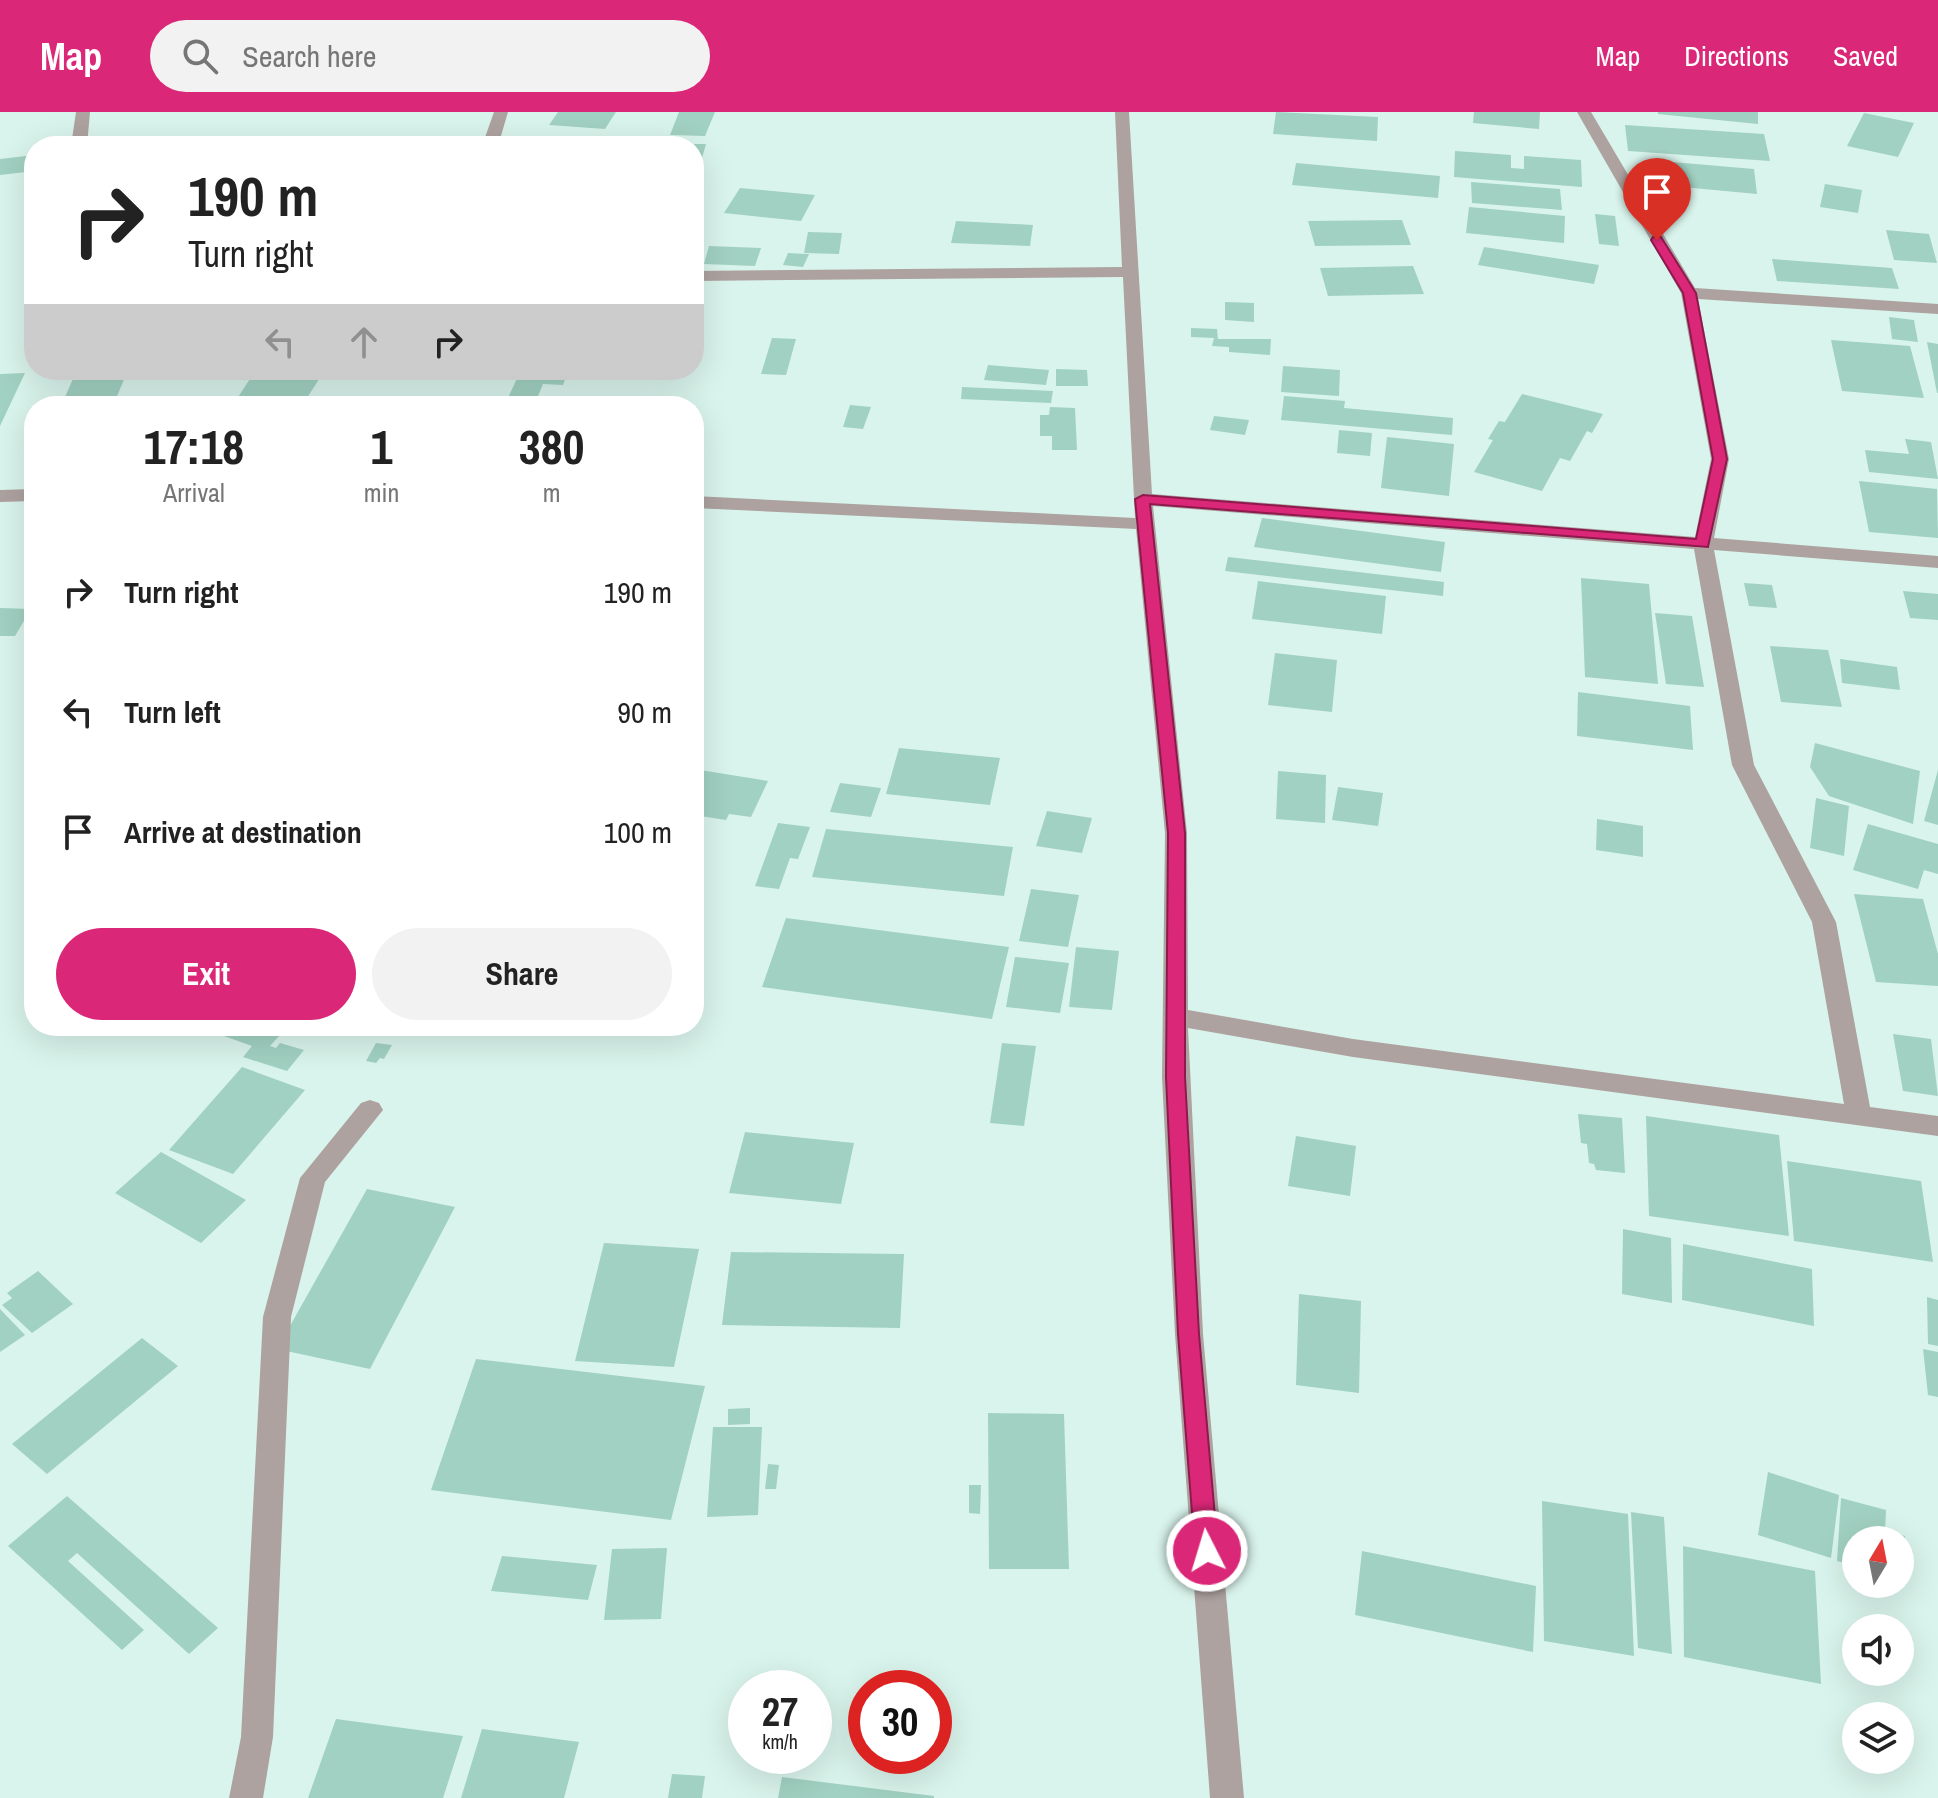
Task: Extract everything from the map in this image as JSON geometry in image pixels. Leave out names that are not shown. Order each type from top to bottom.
[{"type":"street","points":[[80,136],[83,112]]},
{"type":"street","points":[[493,136],[501,112]]},
{"type":"street","points":[[1122,112],[1143,499],[1176,833],[1175,1077],[1189,1334],[1227,1798]]},
{"type":"street","points":[[1584,112],[1609,160],[1689,293],[1720,459],[1703,544],[1743,765],[1824,922],[1859,1115]]},
{"type":"street","points":[[704,276],[1130,272]]},
{"type":"street","points":[[1689,293],[1938,309]]},
{"type":"street","points":[[0,496],[24,495]]},
{"type":"street","points":[[1143,499],[1938,562]]},
{"type":"street","points":[[704,502],[1145,524]]},
{"type":"street","points":[[1177,1017],[1353,1048],[1938,1126]]},
{"type":"street","points":[[246,1798],[257,1737],[277,1317],[313,1178],[370,1110]]},
{"type":"building","points":[[558,112],[616,112],[605,129],[549,125]]},
{"type":"building","points":[[679,112],[715,112],[705,136],[670,135]]},
{"type":"building","points":[[1276,112],[1378,117],[1377,141],[1273,134]]},
{"type":"building","points":[[1474,112],[1540,112],[1539,129],[1473,123]]},
{"type":"building","points":[[1758,112],[1758,124],[1658,114]]},
{"type":"building","points":[[1864,113],[1914,123],[1898,157],[1847,146]]},
{"type":"building","points":[[1625,125],[1764,134],[1770,161],[1628,151]]},
{"type":"building","points":[[1455,151],[1511,155],[1511,168],[1524,169],[1524,156],[1581,160],[1582,187],[1454,177]]},
{"type":"building","points":[[24,156],[24,172],[0,175],[0,159]]},
{"type":"building","points":[[1649,160],[1754,169],[1757,194],[1650,184]]},
{"type":"building","points":[[1296,163],[1440,176],[1438,198],[1292,185]]},
{"type":"building","points":[[1471,182],[1560,189],[1562,210],[1472,203]]},
{"type":"building","points":[[1825,184],[1862,190],[1858,213],[1820,207]]},
{"type":"building","points":[[740,188],[815,195],[801,221],[724,213]]},
{"type":"building","points":[[1469,207],[1565,216],[1564,243],[1466,233]]},
{"type":"building","points":[[1595,214],[1615,216],[1619,246],[1599,244]]},
{"type":"building","points":[[1402,220],[1411,245],[1315,246],[1308,221]]},
{"type":"building","points":[[956,221],[1033,225],[1030,246],[951,243]]},
{"type":"building","points":[[1886,230],[1929,234],[1937,263],[1894,260]]},
{"type":"building","points":[[808,232],[842,233],[839,254],[804,253]]},
{"type":"building","points":[[709,246],[761,248],[755,266],[704,264]]},
{"type":"building","points":[[1484,247],[1599,265],[1594,284],[1478,265]]},
{"type":"building","points":[[788,253],[809,254],[803,267],[783,265]]},
{"type":"building","points":[[1772,259],[1892,268],[1899,289],[1777,281]]},
{"type":"building","points":[[1413,266],[1424,294],[1328,296],[1320,268]]},
{"type":"building","points":[[1225,302],[1254,303],[1254,322],[1225,320]]},
{"type":"building","points":[[1889,317],[1914,320],[1918,342],[1892,339]]},
{"type":"building","points":[[1191,328],[1217,329],[1218,339],[1271,339],[1270,355],[1229,352],[1229,347],[1212,346],[1214,338],[1191,337]]},
{"type":"building","points":[[772,338],[796,339],[786,375],[761,374]]},
{"type":"building","points":[[1831,340],[1910,346],[1924,398],[1842,391]]},
{"type":"building","points":[[1927,342],[1938,344],[1938,393],[1937,393]]},
{"type":"building","points":[[988,365],[1049,370],[1046,385],[984,380]]},
{"type":"building","points":[[1283,366],[1340,370],[1339,396],[1281,392]]},
{"type":"building","points":[[1056,369],[1087,370],[1088,386],[1056,386]]},
{"type":"building","points":[[24,373],[0,426],[0,374]]},
{"type":"building","points":[[72,380],[124,380],[117,396],[65,396]]},
{"type":"building","points":[[249,380],[318,380],[308,396],[239,396]]},
{"type":"building","points":[[516,380],[565,380],[563,385],[543,384],[538,396],[509,396]]},
{"type":"building","points":[[962,387],[1053,391],[1051,403],[961,399]]},
{"type":"building","points":[[1522,394],[1603,414],[1592,433],[1587,431],[1570,461],[1560,458],[1542,491],[1474,472],[1493,440],[1488,439],[1499,421],[1505,422]]},
{"type":"building","points":[[1284,396],[1345,401],[1344,408],[1453,418],[1452,435],[1281,420]]},
{"type":"building","points":[[850,405],[871,407],[863,429],[843,427]]},
{"type":"building","points":[[1050,407],[1075,408],[1077,450],[1052,450],[1052,436],[1040,436],[1040,415],[1049,415]]},
{"type":"building","points":[[1214,416],[1249,420],[1245,435],[1210,430]]},
{"type":"building","points":[[1339,430],[1372,433],[1370,456],[1337,453]]},
{"type":"building","points":[[1387,437],[1454,444],[1449,496],[1381,488]]},
{"type":"building","points":[[1905,439],[1931,442],[1938,479],[1869,472],[1865,450],[1909,454]]},
{"type":"building","points":[[1859,481],[1937,489],[1938,538],[1869,532]]},
{"type":"building","points":[[1262,518],[1445,542],[1441,572],[1254,547]]},
{"type":"building","points":[[1228,557],[1444,582],[1443,596],[1225,571]]},
{"type":"building","points":[[1581,578],[1649,584],[1658,684],[1585,677]]},
{"type":"building","points":[[1258,581],[1386,596],[1382,634],[1252,619]]},
{"type":"building","points":[[1744,583],[1772,585],[1777,608],[1749,606]]},
{"type":"building","points":[[1903,591],[1938,594],[1938,620],[1910,618]]},
{"type":"building","points":[[0,608],[24,609],[24,621],[15,636],[0,636]]},
{"type":"building","points":[[1655,613],[1692,616],[1704,687],[1666,684]]},
{"type":"building","points":[[1770,646],[1828,650],[1842,707],[1781,702]]},
{"type":"building","points":[[1275,653],[1337,660],[1332,712],[1268,705]]},
{"type":"building","points":[[1840,659],[1897,667],[1900,690],[1842,683]]},
{"type":"building","points":[[1578,692],[1690,706],[1693,750],[1577,736]]},
{"type":"building","points":[[1815,743],[1920,771],[1913,824],[1829,796],[1810,767]]},
{"type":"building","points":[[899,748],[1000,758],[990,805],[886,794]]},
{"type":"building","points":[[1938,770],[1938,825],[1924,821]]},
{"type":"building","points":[[704,771],[768,781],[751,817],[729,814],[726,820],[704,817]]},
{"type":"building","points":[[1278,771],[1326,775],[1325,823],[1276,819]]},
{"type":"building","points":[[840,783],[881,788],[871,817],[830,812]]},
{"type":"building","points":[[1338,787],[1383,793],[1378,826],[1332,820]]},
{"type":"building","points":[[1816,798],[1849,806],[1844,856],[1810,848]]},
{"type":"building","points":[[1047,811],[1092,818],[1082,853],[1036,846]]},
{"type":"building","points":[[1597,819],[1643,826],[1643,857],[1596,850]]},
{"type":"building","points":[[778,823],[810,827],[798,859],[790,858],[779,889],[755,886]]},
{"type":"building","points":[[1868,824],[1938,844],[1938,874],[1924,870],[1918,889],[1853,870]]},
{"type":"building","points":[[826,829],[1013,847],[1004,896],[812,877]]},
{"type":"building","points":[[1031,889],[1079,895],[1068,947],[1019,941]]},
{"type":"building","points":[[1854,894],[1923,899],[1938,954],[1938,986],[1876,982]]},
{"type":"building","points":[[786,918],[1009,947],[992,1019],[762,987]]},
{"type":"building","points":[[1076,947],[1119,951],[1112,1010],[1069,1007]]},
{"type":"building","points":[[1015,957],[1069,963],[1060,1013],[1006,1007]]},
{"type":"building","points":[[1893,1034],[1931,1039],[1938,1096],[1903,1091]]},
{"type":"building","points":[[224,1036],[279,1036],[270,1046],[276,1048],[280,1043],[304,1050],[287,1071],[243,1057],[252,1046]]},
{"type":"building","points":[[376,1043],[392,1045],[384,1059],[380,1058],[376,1063],[366,1061]]},
{"type":"building","points":[[1002,1043],[1036,1046],[1024,1126],[990,1123]]},
{"type":"building","points":[[242,1067],[305,1090],[233,1174],[169,1150]]},
{"type":"building","points":[[1578,1114],[1622,1118],[1625,1173],[1596,1170],[1594,1164],[1589,1163],[1587,1144],[1581,1143]]},
{"type":"building","points":[[1646,1116],[1779,1135],[1789,1236],[1649,1216]]},
{"type":"building","points":[[745,1132],[854,1143],[841,1204],[729,1193]]},
{"type":"building","points":[[1296,1136],[1356,1146],[1350,1196],[1288,1186]]},
{"type":"building","points":[[161,1152],[246,1200],[201,1243],[115,1193]]},
{"type":"building","points":[[1787,1161],[1921,1181],[1933,1262],[1794,1241]]},
{"type":"building","points":[[367,1189],[455,1207],[370,1369],[277,1349]]},
{"type":"building","points":[[1623,1229],[1671,1238],[1672,1303],[1622,1294]]},
{"type":"building","points":[[604,1243],[699,1249],[674,1367],[575,1361]]},
{"type":"building","points":[[1683,1244],[1812,1269],[1814,1326],[1682,1300]]},
{"type":"building","points":[[731,1252],[904,1254],[900,1328],[722,1325]]},
{"type":"building","points":[[38,1271],[73,1304],[32,1333],[2,1305],[12,1298],[7,1293]]},
{"type":"building","points":[[1299,1294],[1361,1301],[1359,1393],[1296,1385]]},
{"type":"building","points":[[1927,1297],[1938,1300],[1938,1346],[1928,1344]]},
{"type":"building","points":[[0,1309],[25,1335],[0,1352]]},
{"type":"building","points":[[142,1338],[178,1366],[47,1474],[12,1444]]},
{"type":"building","points":[[1923,1349],[1938,1352],[1938,1397],[1928,1395]]},
{"type":"building","points":[[476,1359],[705,1386],[671,1520],[431,1490]]},
{"type":"building","points":[[750,1408],[750,1424],[728,1425],[728,1409]]},
{"type":"building","points":[[988,1413],[1064,1414],[1069,1569],[989,1569]]},
{"type":"building","points":[[713,1427],[762,1427],[758,1515],[707,1517]]},
{"type":"building","points":[[768,1464],[779,1465],[776,1489],[765,1489]]},
{"type":"building","points":[[1768,1472],[1839,1495],[1831,1558],[1758,1535]]},
{"type":"building","points":[[969,1485],[981,1485],[980,1514],[969,1513]]},
{"type":"building","points":[[67,1496],[218,1628],[189,1654],[77,1553],[68,1561],[144,1630],[122,1650],[8,1546]]},
{"type":"building","points":[[1841,1498],[1886,1510],[1885,1526],[1842,1526],[1842,1562],[1837,1561]]},
{"type":"building","points":[[1542,1501],[1628,1514],[1634,1656],[1544,1641]]},
{"type":"building","points":[[1631,1512],[1664,1517],[1672,1654],[1638,1648]]},
{"type":"building","points":[[1683,1546],[1815,1571],[1821,1684],[1684,1657]]},
{"type":"building","points":[[667,1548],[661,1619],[604,1620],[612,1549]]},
{"type":"building","points":[[1362,1551],[1536,1586],[1533,1652],[1355,1615]]},
{"type":"building","points":[[502,1556],[597,1565],[588,1600],[491,1591]]},
{"type":"building","points":[[336,1719],[463,1736],[443,1798],[308,1798]]},
{"type":"building","points":[[482,1729],[579,1742],[564,1798],[461,1798]]},
{"type":"building","points":[[672,1774],[705,1776],[702,1798],[668,1798]]},
{"type":"building","points":[[782,1777],[934,1796],[934,1798],[778,1798]]},
{"type":"route","points":[[1207,1551],[1189,1334],[1175,1077],[1176,833],[1143,499],[1703,544],[1720,459],[1689,293],[1657,240]]}]
